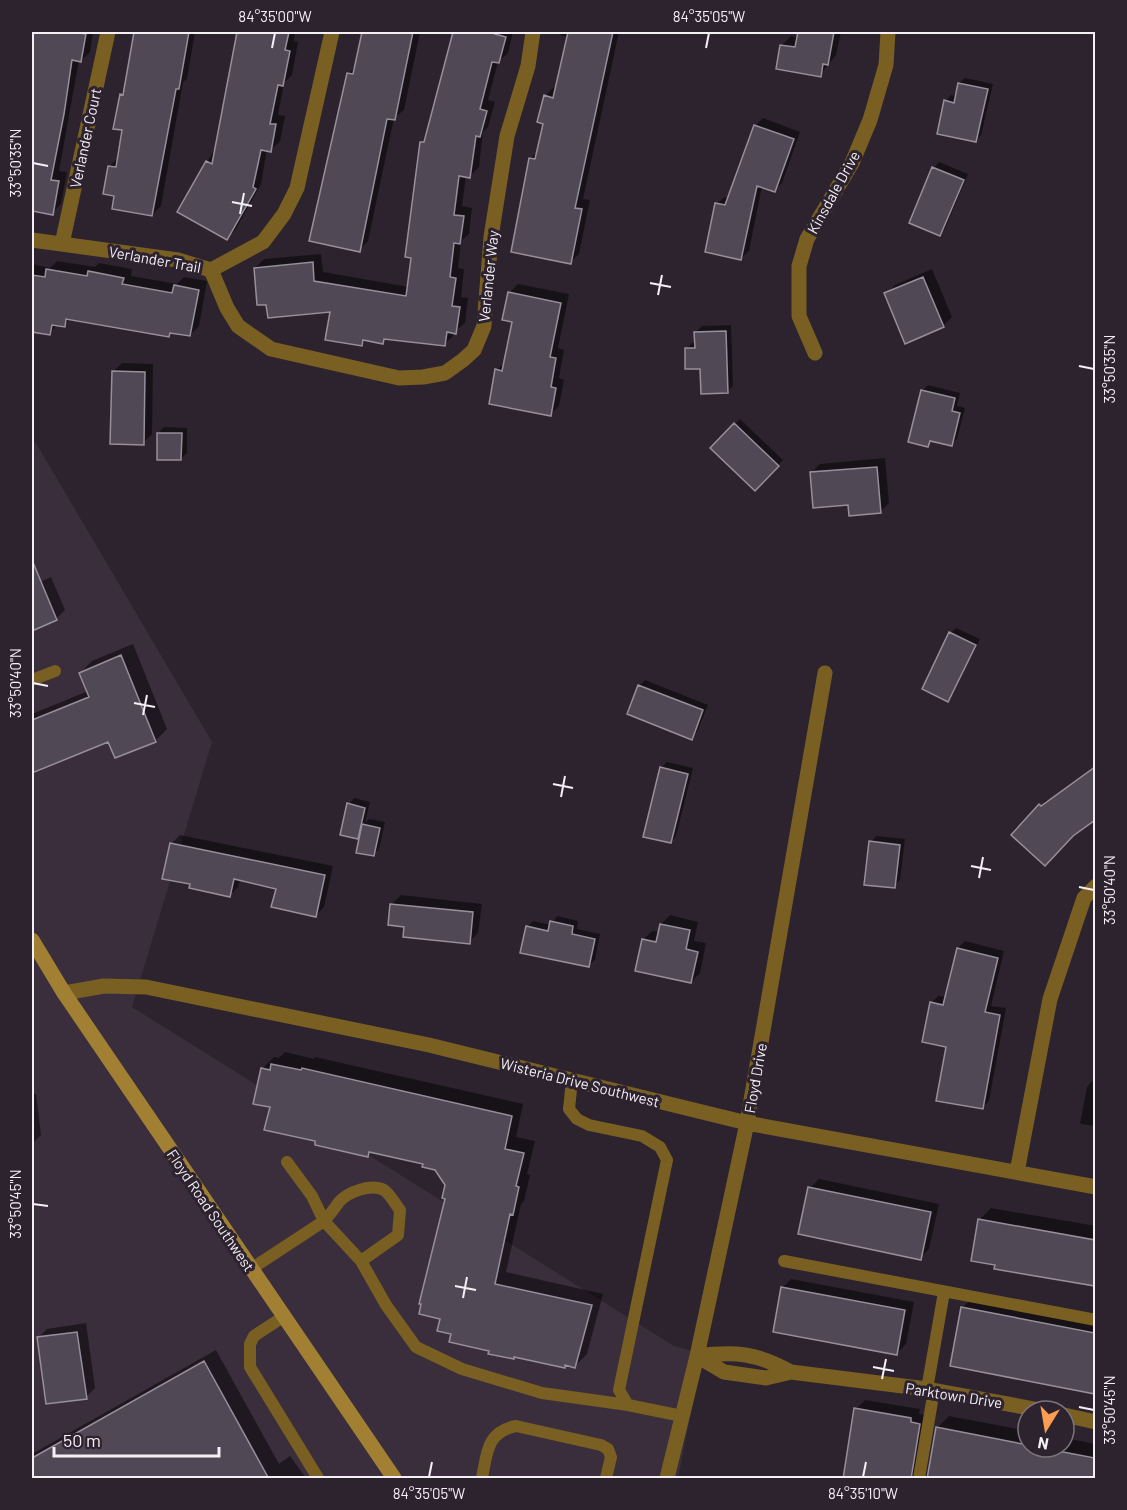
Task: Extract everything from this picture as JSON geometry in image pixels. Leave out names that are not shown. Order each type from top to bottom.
[{"type":"main road","name":"Floyd Road Southwest","points":[[32,940],[64,993],[394,1479]]},
{"type":"street","name":"Verlander Court","points":[[62,244],[108,32]]},
{"type":"street","name":"Verlander Trail","points":[[32,240],[178,260],[211,270],[263,242],[284,214],[297,188],[332,32]]},
{"type":"street","name":"Verlander Way","points":[[211,270],[227,308],[238,326],[271,348],[399,378],[445,373],[463,360],[474,350],[484,326],[491,237],[507,136],[528,66],[533,32]]},
{"type":"street","name":"Kinsdale Drive","points":[[815,353],[799,316],[799,266],[807,239],[852,163],[870,120],[886,65],[888,32]]},
{"type":"street","name":"Floyd Drive","points":[[667,1479],[697,1356],[747,1124],[825,673]]},
{"type":"street","points":[[1017,1172],[1050,999],[1084,898],[1095,886]]},
{"type":"street","name":"Wisteria Drive Southwest","points":[[64,993],[104,986],[146,987],[429,1045],[747,1124],[1095,1187]]},
{"type":"street","name":"Parktown Drive","points":[[697,1356],[727,1352],[767,1359],[791,1372],[930,1390],[1016,1406]]},
{"type":"street","points":[[1076,1418],[1095,1422]]},
{"type":"lane","points":[[32,680],[55,671]]},
{"type":"lane","points":[[572,1080],[569,1109],[577,1119],[589,1125],[642,1136],[660,1147],[667,1160],[621,1373],[619,1390],[628,1405]]},
{"type":"lane","points":[[287,1162],[312,1196],[324,1221],[361,1261],[386,1305],[416,1347],[462,1369],[542,1393],[628,1405],[682,1416]]},
{"type":"lane","points":[[251,1269],[324,1221],[336,1210],[339,1202],[368,1187],[385,1191],[400,1210],[398,1235],[361,1261]]},
{"type":"lane","points":[[784,1261],[1095,1320]]},
{"type":"lane","points":[[919,1479],[944,1292]]},
{"type":"lane","points":[[283,1317],[254,1336],[250,1344],[250,1367],[318,1479]]},
{"type":"lane","points":[[482,1479],[490,1443],[497,1433],[516,1426],[601,1444],[608,1449],[610,1457],[606,1479]]},
{"type":"shaded area","points":[[32,442],[36,443],[212,742],[132,1007],[674,1346],[703,1354],[678,1478],[32,1478]]},
{"type":"building","points":[[32,32],[86,34],[81,62],[72,60],[51,180],[59,181],[53,215],[32,211]]},
{"type":"building","points":[[134,32],[189,32],[152,216],[112,209],[114,196],[103,194],[108,166],[116,167],[122,130],[113,129],[120,94],[123,95]]},
{"type":"building","points":[[237,32],[289,32],[285,50],[290,51],[283,86],[278,85],[270,124],[276,124],[271,152],[261,150],[253,187],[256,189],[227,240],[177,212],[206,161],[212,164]]},
{"type":"building","points":[[362,32],[413,32],[395,120],[387,119],[360,252],[309,241],[347,73],[353,74]]},
{"type":"building","points":[[453,32],[496,32],[495,34],[506,37],[499,63],[492,62],[480,109],[487,111],[480,137],[476,136],[470,178],[459,176],[454,215],[464,216],[460,244],[454,243],[450,277],[456,278],[452,306],[460,307],[456,334],[447,332],[445,346],[384,339],[383,344],[363,340],[362,346],[325,340],[330,312],[268,318],[266,305],[257,305],[254,268],[313,262],[314,281],[406,296],[411,258],[405,257],[420,142],[424,142]]},
{"type":"building","points":[[568,32],[613,32],[575,208],[582,209],[571,264],[511,252],[529,158],[535,159],[543,124],[537,122],[544,95],[553,98]]},
{"type":"building","points":[[798,32],[834,32],[828,65],[823,64],[821,77],[776,69],[780,45],[795,47]]},
{"type":"building","points":[[958,83],[988,89],[976,142],[937,134],[944,100],[954,103]]},
{"type":"building","points":[[754,125],[794,139],[775,192],[757,186],[741,260],[705,252],[715,203],[725,205]]},
{"type":"building","points":[[932,167],[964,180],[940,236],[909,223]]},
{"type":"building","points":[[46,269],[87,276],[88,271],[124,278],[122,284],[172,293],[174,285],[199,290],[190,336],[170,333],[169,337],[66,319],[65,327],[52,325],[50,335],[32,332],[32,275],[45,277]]},
{"type":"building","points":[[923,277],[944,327],[905,344],[884,293]]},
{"type":"building","points":[[508,292],[561,303],[550,357],[556,358],[551,387],[556,388],[551,416],[489,404],[495,369],[502,371],[512,322],[502,320]]},
{"type":"building","points":[[726,331],[728,393],[701,394],[700,369],[685,369],[685,348],[695,348],[694,332]]},
{"type":"building","points":[[112,371],[145,372],[144,445],[110,444]]},
{"type":"building","points":[[921,390],[955,398],[952,411],[960,413],[952,446],[930,441],[928,447],[908,442]]},
{"type":"building","points":[[734,423],[779,466],[755,491],[710,448]]},
{"type":"building","points":[[157,433],[182,433],[181,460],[157,460]]},
{"type":"building","points":[[877,467],[881,513],[849,516],[848,505],[813,508],[810,472]]},
{"type":"building","points":[[32,560],[57,620],[32,631]]},
{"type":"building","points":[[949,632],[976,645],[948,702],[922,689]]},
{"type":"building","points":[[121,655],[156,742],[115,758],[108,742],[32,773],[32,720],[89,697],[79,673]]},
{"type":"building","points":[[638,685],[703,710],[692,740],[627,714]]},
{"type":"building","points":[[660,767],[688,774],[671,843],[643,837]]},
{"type":"building","points":[[1095,767],[1095,820],[1073,836],[1045,866],[1011,835],[1039,804],[1041,806]]},
{"type":"building","points":[[347,803],[365,808],[358,839],[340,835]]},
{"type":"building","points":[[362,824],[380,828],[374,856],[356,853]]},
{"type":"building","points":[[869,841],[900,845],[895,888],[864,885]]},
{"type":"building","points":[[170,843],[325,875],[316,917],[271,907],[276,889],[234,879],[230,897],[189,888],[190,884],[162,879]]},
{"type":"building","points":[[390,904],[473,912],[470,944],[403,937],[404,927],[388,925]]},
{"type":"building","points":[[550,921],[573,926],[572,934],[595,939],[589,967],[520,953],[526,926],[548,931]]},
{"type":"building","points":[[660,924],[690,930],[686,949],[698,952],[691,983],[635,971],[642,939],[656,942]]},
{"type":"building","points":[[957,948],[998,958],[985,1012],[1000,1015],[983,1109],[936,1101],[946,1047],[922,1042],[930,1002],[943,1005]]},
{"type":"building","points":[[271,1064],[301,1070],[302,1068],[512,1116],[505,1149],[524,1153],[516,1186],[519,1187],[513,1215],[510,1214],[495,1284],[592,1305],[575,1368],[488,1354],[489,1351],[449,1342],[451,1334],[437,1331],[440,1319],[419,1314],[421,1304],[419,1304],[445,1199],[442,1198],[445,1185],[435,1170],[422,1167],[423,1164],[369,1152],[368,1157],[315,1145],[315,1141],[264,1130],[270,1107],[253,1104],[261,1068],[270,1070]]},
{"type":"building","points":[[808,1187],[931,1212],[921,1260],[798,1234]]},
{"type":"building","points":[[978,1219],[1095,1240],[1095,1286],[994,1269],[995,1265],[971,1261]]},
{"type":"building","points":[[781,1287],[905,1310],[897,1355],[773,1332]]},
{"type":"building","points":[[961,1307],[1095,1333],[1095,1394],[950,1366]]},
{"type":"building","points":[[77,1332],[87,1399],[46,1404],[37,1337]]},
{"type":"building","points":[[204,1361],[269,1479],[32,1479],[32,1458]]},
{"type":"building","points":[[854,1408],[911,1418],[911,1422],[920,1424],[911,1479],[843,1479]]},
{"type":"building","points":[[936,1427],[1016,1443],[1016,1459],[1076,1459],[1076,1454],[1095,1458],[1095,1479],[927,1479]]}]
